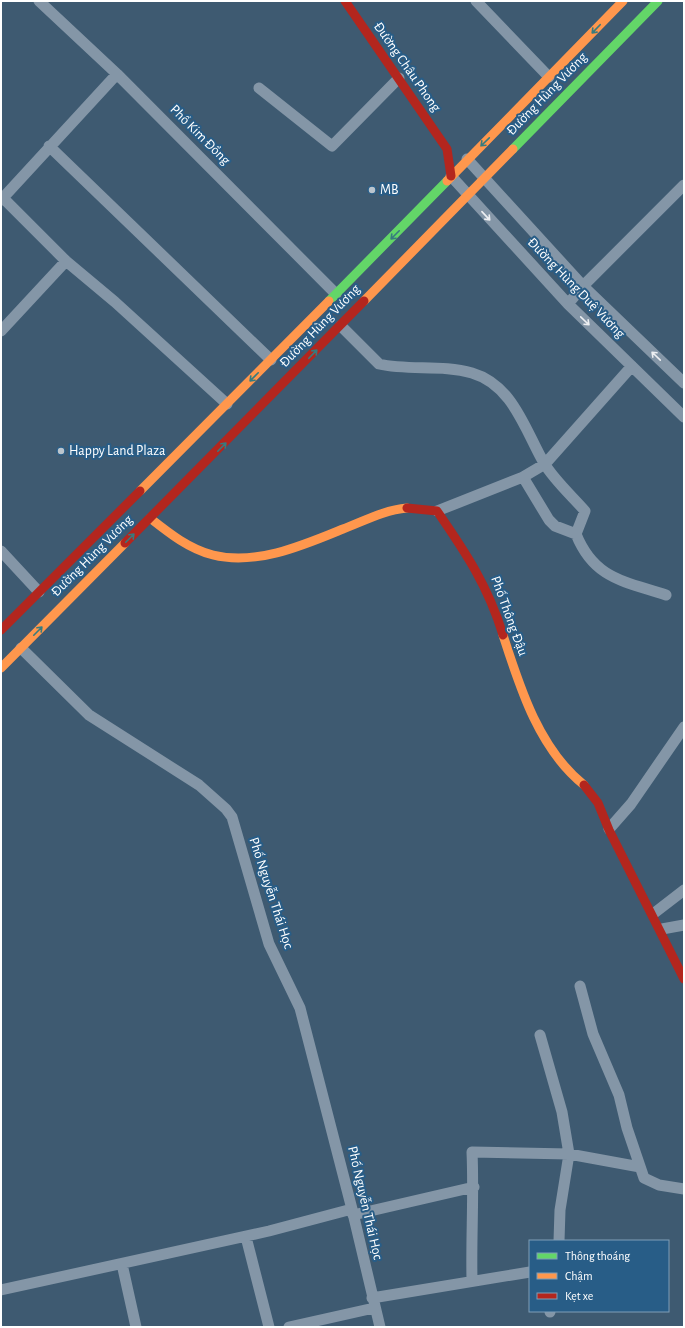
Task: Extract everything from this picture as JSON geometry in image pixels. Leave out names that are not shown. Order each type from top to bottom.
[{"type":"main road","name":"Đường Châu Phong","points":[[344,1],[447,149],[451,176]]},
{"type":"main road","name":"Đường Hùng Vương","points":[[1,630],[271,360],[623,1]]},
{"type":"main road","name":"Đường Hùng Vương","points":[[1,668],[341,326],[658,1]]},
{"type":"main road","name":"Đường Châu Phong","points":[[447,149],[467,159]]},
{"type":"main road","points":[[150,518],[191,547],[213,556],[237,559],[258,556],[317,539],[394,509],[415,507],[437,512]]},
{"type":"main road","name":"Phố Thông Đậu","points":[[437,512],[467,555],[484,583],[492,602],[512,664],[531,711],[543,733],[570,773],[579,783],[589,789],[596,799],[609,829],[662,929],[684,979]]},
{"type":"street","name":"Phố Kim Đồng","points":[[39,1],[117,74],[336,294]]},
{"type":"street","points":[[476,1],[549,77]]},
{"type":"street","points":[[117,74],[49,146],[2,199],[66,261],[115,302],[227,404]]},
{"type":"street","points":[[259,88],[332,146],[399,78]]},
{"type":"street","points":[[49,146],[271,360]]},
{"type":"street","name":"Đường Hùng Duệ Vương","points":[[467,159],[583,286],[684,383]]},
{"type":"street","name":"Đường Hùng Duệ Vương","points":[[451,176],[467,196],[568,304],[684,417]]},
{"type":"street","points":[[568,304],[583,286],[682,192]]},
{"type":"street","points":[[1,330],[66,261]]},
{"type":"street","points":[[341,326],[379,364],[452,368],[473,373],[489,381],[516,407],[545,464],[585,511],[576,534],[582,551],[596,567],[606,575],[666,595]]},
{"type":"street","points":[[437,512],[523,477],[545,464],[632,366]]},
{"type":"street","points":[[523,477],[555,526],[576,534]]},
{"type":"street","points":[[1,551],[39,592]]},
{"type":"street","name":"Phố Nguyễn Thái Học","points":[[21,648],[89,715],[199,785],[226,809],[232,817],[269,944],[300,1008],[380,1327]]},
{"type":"street","points":[[609,829],[631,804],[684,727]]},
{"type":"street","points":[[653,914],[684,890]]},
{"type":"street","points":[[662,929],[684,925]]},
{"type":"street","points":[[580,986],[593,1034],[619,1095],[627,1128],[644,1178],[650,1182],[684,1189]]},
{"type":"street","points":[[540,1035],[562,1112],[569,1154],[560,1210],[559,1240]]},
{"type":"street","points":[[472,1280],[471,1225],[474,1187],[472,1152],[569,1154],[640,1167]]},
{"type":"street","points":[[1,1290],[246,1237],[352,1212],[474,1187]]},
{"type":"street","points":[[246,1237],[269,1327]]},
{"type":"street","points":[[122,1264],[136,1327]]},
{"type":"street","points":[[289,1327],[373,1303],[472,1280],[529,1272]]},
{"type":"traffic: fast","points":[[513,149],[658,1]]},
{"type":"traffic: fast","points":[[329,301],[447,181]]},
{"type":"traffic: slow","points":[[447,181],[623,1]]},
{"type":"traffic: slow","points":[[364,301],[513,149]]},
{"type":"traffic: slow","points":[[140,491],[329,301]]},
{"type":"traffic: slow","points":[[150,518],[172,535],[196,549],[213,555],[229,558],[246,558],[280,552],[382,513],[407,508]]},
{"type":"traffic: slow","points":[[1,668],[125,543]]},
{"type":"traffic: slow","points":[[503,635],[516,676],[543,736],[568,770],[584,785]]},
{"type":"traffic: jam","points":[[345,1],[447,149],[451,176]]},
{"type":"traffic: jam","points":[[125,543],[364,301]]},
{"type":"traffic: jam","points":[[1,630],[140,491]]},
{"type":"traffic: jam","points":[[407,508],[437,511],[483,585],[503,635]]},
{"type":"traffic: jam","points":[[584,785],[598,803],[609,830],[684,979]]},
{"type":"place","name":"MB","points":[[372,190]]},
{"type":"place","name":"Happy Land Plaza","points":[[61,451]]}]
